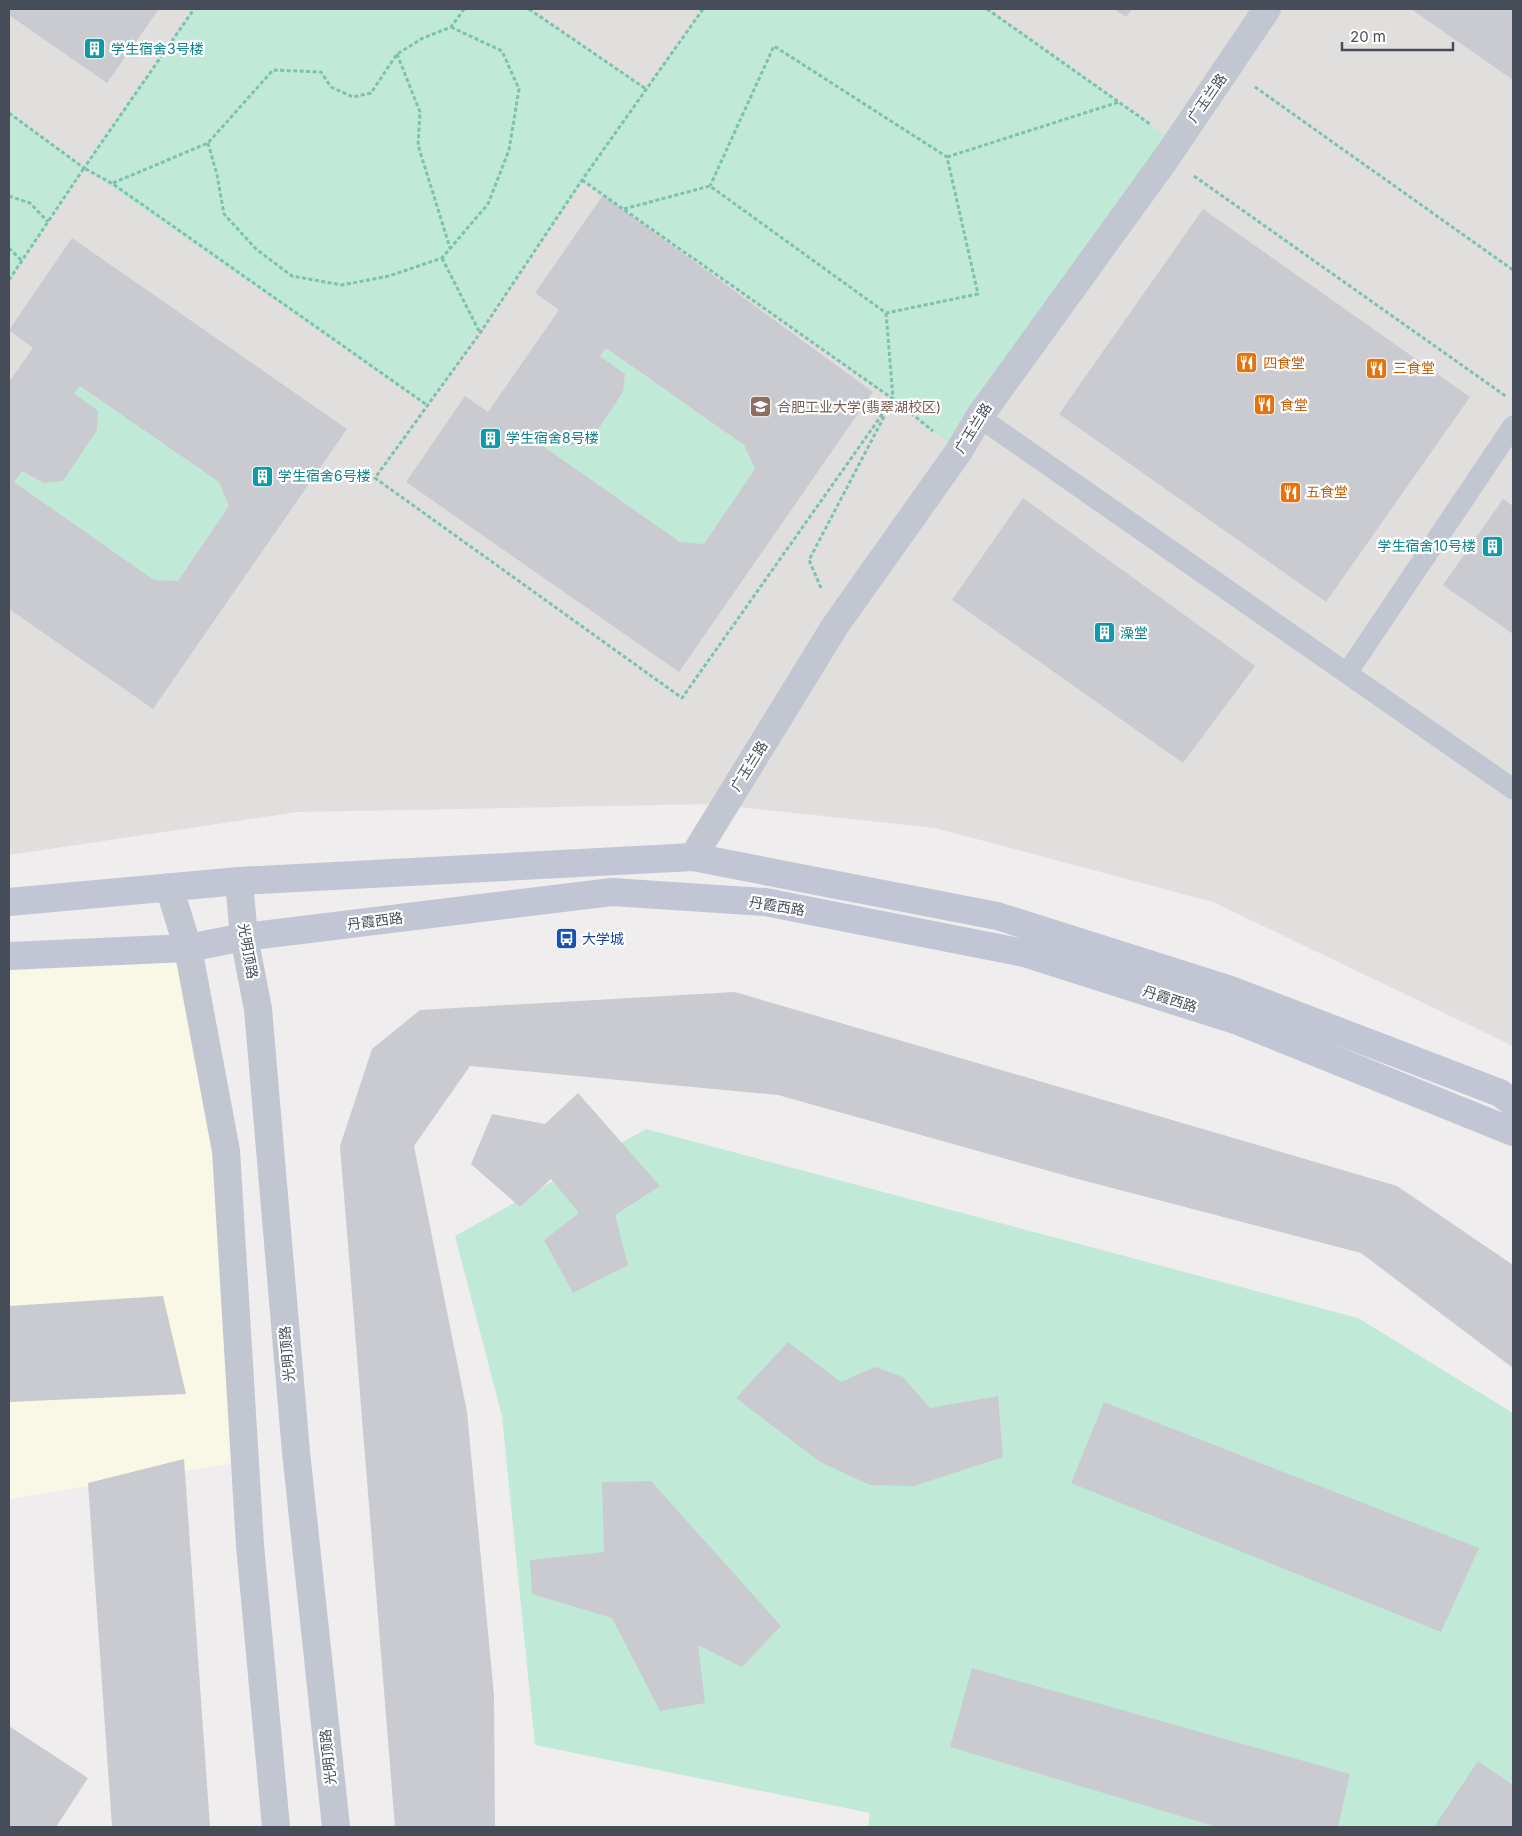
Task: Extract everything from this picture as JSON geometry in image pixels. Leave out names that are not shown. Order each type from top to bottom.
[{"type":"main road","name":"丹霞西路","points":[[9,902],[239,881],[693,857],[997,916],[1228,989],[1500,1093],[1513,1103]]},
{"type":"main road","name":"丹霞西路","points":[[9,956],[188,948],[244,937],[612,892],[765,902],[1024,952],[1238,1021],[1513,1132]]},
{"type":"street","name":"广玉兰路","points":[[693,857],[836,626],[959,451],[979,417],[1171,150],[1267,9]]},
{"type":"street","name":"光明顶路","points":[[239,881],[244,937],[258,1009],[296,1452],[336,1827]]},
{"type":"street","points":[[169,887],[188,948],[226,1151],[250,1545],[276,1827]]},
{"type":"lane","points":[[979,417],[1513,789]]},
{"type":"lane","points":[[1347,673],[1513,426]]},
{"type":"path","points":[[9,280],[194,9]]},
{"type":"path","points":[[113,184],[208,142],[273,70],[321,72],[330,87],[353,97],[371,94],[397,54],[423,38],[451,26],[464,9]]},
{"type":"path","points":[[529,9],[646,89]]},
{"type":"path","points":[[703,9],[582,180],[480,333],[375,478],[682,698],[893,398]]},
{"type":"path","points":[[988,9],[1119,102],[1171,150],[1513,401]]},
{"type":"path","points":[[208,142],[218,175],[224,214],[256,249],[292,276],[342,285],[389,276],[442,258],[488,204],[509,150],[519,89],[502,51],[451,26]]},
{"type":"path","points":[[774,46],[947,157],[978,294],[886,312],[710,186],[774,46]]},
{"type":"path","points":[[397,54],[420,112],[418,145],[450,249]]},
{"type":"path","points":[[1228,68],[1513,270]]},
{"type":"path","points":[[947,157],[1119,102]]},
{"type":"path","points":[[9,113],[84,168],[113,184],[427,405]]},
{"type":"path","points":[[582,180],[893,398],[959,451]]},
{"type":"path","points":[[624,209],[710,186]]},
{"type":"path","points":[[9,196],[30,203],[48,222]]},
{"type":"path","points":[[9,248],[22,261]]},
{"type":"path","points":[[442,258],[480,333]]},
{"type":"path","points":[[836,626],[809,560],[893,398],[886,312]]},
{"type":"shaded area","name":"合肥工业大学(翡翠湖校区)","points":[[9,9],[1513,9],[1513,1046],[1213,902],[935,828],[711,804],[298,812],[9,855]]},
{"type":"shaded area","points":[[188,948],[226,1151],[245,1461],[9,1499],[9,956]]},
{"type":"green space","points":[[194,9],[529,9],[646,89],[703,9],[987,9],[1176,143],[959,451],[893,399],[583,180],[427,405],[84,168]]},
{"type":"green space","points":[[9,113],[84,168],[9,280]]},
{"type":"green space","points":[[606,348],[744,445],[755,469],[704,544],[680,542],[540,444],[548,433],[571,445],[589,443],[623,392],[625,374],[600,356]]},
{"type":"green space","points":[[80,386],[219,482],[229,506],[178,581],[154,580],[14,482],[22,471],[44,483],[63,481],[97,430],[98,411],[74,393]]},
{"type":"green space","points":[[646,1129],[1358,1318],[1513,1413],[1513,1827],[868,1827],[870,1813],[535,1745],[502,1416],[455,1236]]},
{"type":"building","name":"学生宿舍3号楼","points":[[9,9],[159,9],[107,83],[9,15]]},
{"type":"building","points":[[1114,9],[1132,9],[1126,17]]},
{"type":"building","points":[[1411,9],[1513,9],[1513,80]]},
{"type":"building","name":"学生宿舍8号楼","points":[[603,195],[873,392],[679,672],[406,482],[465,396],[488,412],[559,310],[535,293]],"holes":[[[606,348],[744,445],[755,469],[704,544],[680,542],[540,444],[548,433],[571,445],[589,443],[623,392],[625,374],[600,356]]]},
{"type":"building","name":"食堂","points":[[1203,209],[1470,397],[1326,602],[1059,414]]},
{"type":"building","name":"学生宿舍6号楼","points":[[72,238],[347,429],[153,709],[9,609],[9,382],[33,348],[9,330]],"holes":[[[80,386],[219,482],[229,506],[178,581],[154,580],[14,482],[22,471],[44,483],[63,481],[97,430],[98,411],[74,393]]]},
{"type":"building","name":"澡堂","points":[[1023,498],[1255,666],[1183,763],[952,600]]},
{"type":"building","name":"学生宿舍10号楼","points":[[1503,499],[1513,506],[1513,634],[1443,585]]},
{"type":"building","points":[[735,992],[1397,1186],[1513,1265],[1513,1368],[1361,1253],[1074,1178],[778,1095],[470,1066],[414,1146],[467,1412],[494,1695],[495,1827],[395,1827],[340,1146],[372,1049],[420,1010]]},
{"type":"building","points":[[578,1093],[660,1186],[615,1215],[628,1265],[573,1293],[544,1240],[579,1213],[551,1179],[520,1207],[471,1164],[492,1114],[545,1124]]},
{"type":"building","points":[[163,1296],[186,1394],[9,1402],[9,1306]]},
{"type":"building","points":[[788,1342],[841,1382],[875,1367],[903,1377],[930,1408],[998,1396],[1003,1457],[914,1486],[870,1485],[820,1462],[736,1398]]},
{"type":"building","points":[[1104,1402],[1479,1548],[1441,1632],[1071,1483]]},
{"type":"building","points":[[184,1459],[210,1827],[112,1827],[88,1483]]},
{"type":"building","points":[[651,1481],[781,1626],[742,1667],[698,1645],[705,1703],[660,1711],[612,1618],[532,1594],[530,1560],[604,1552],[602,1482]]},
{"type":"building","points":[[972,1668],[1350,1774],[1338,1827],[1217,1827],[950,1747]]},
{"type":"building","points":[[9,1726],[88,1778],[56,1827],[9,1827]]},
{"type":"building","points":[[1478,1761],[1513,1785],[1513,1827],[1434,1827]]},
{"type":"place","name":"学生宿舍3号楼","points":[[95,49]]},
{"type":"place","name":"四食堂","points":[[1247,363]]},
{"type":"place","name":"三食堂","points":[[1377,368]]},
{"type":"place","name":"食堂","points":[[1264,405]]},
{"type":"place","name":"合肥工业大学(翡翠湖校区)","points":[[761,407]]},
{"type":"place","name":"学生宿舍8号楼","points":[[490,438]]},
{"type":"place","name":"学生宿舍6号楼","points":[[262,476]]},
{"type":"place","name":"五食堂","points":[[1290,492]]},
{"type":"place","name":"学生宿舍10号楼","points":[[1492,546]]},
{"type":"place","name":"澡堂","points":[[1104,633]]},
{"type":"place","name":"大学城","points":[[566,939]]}]
